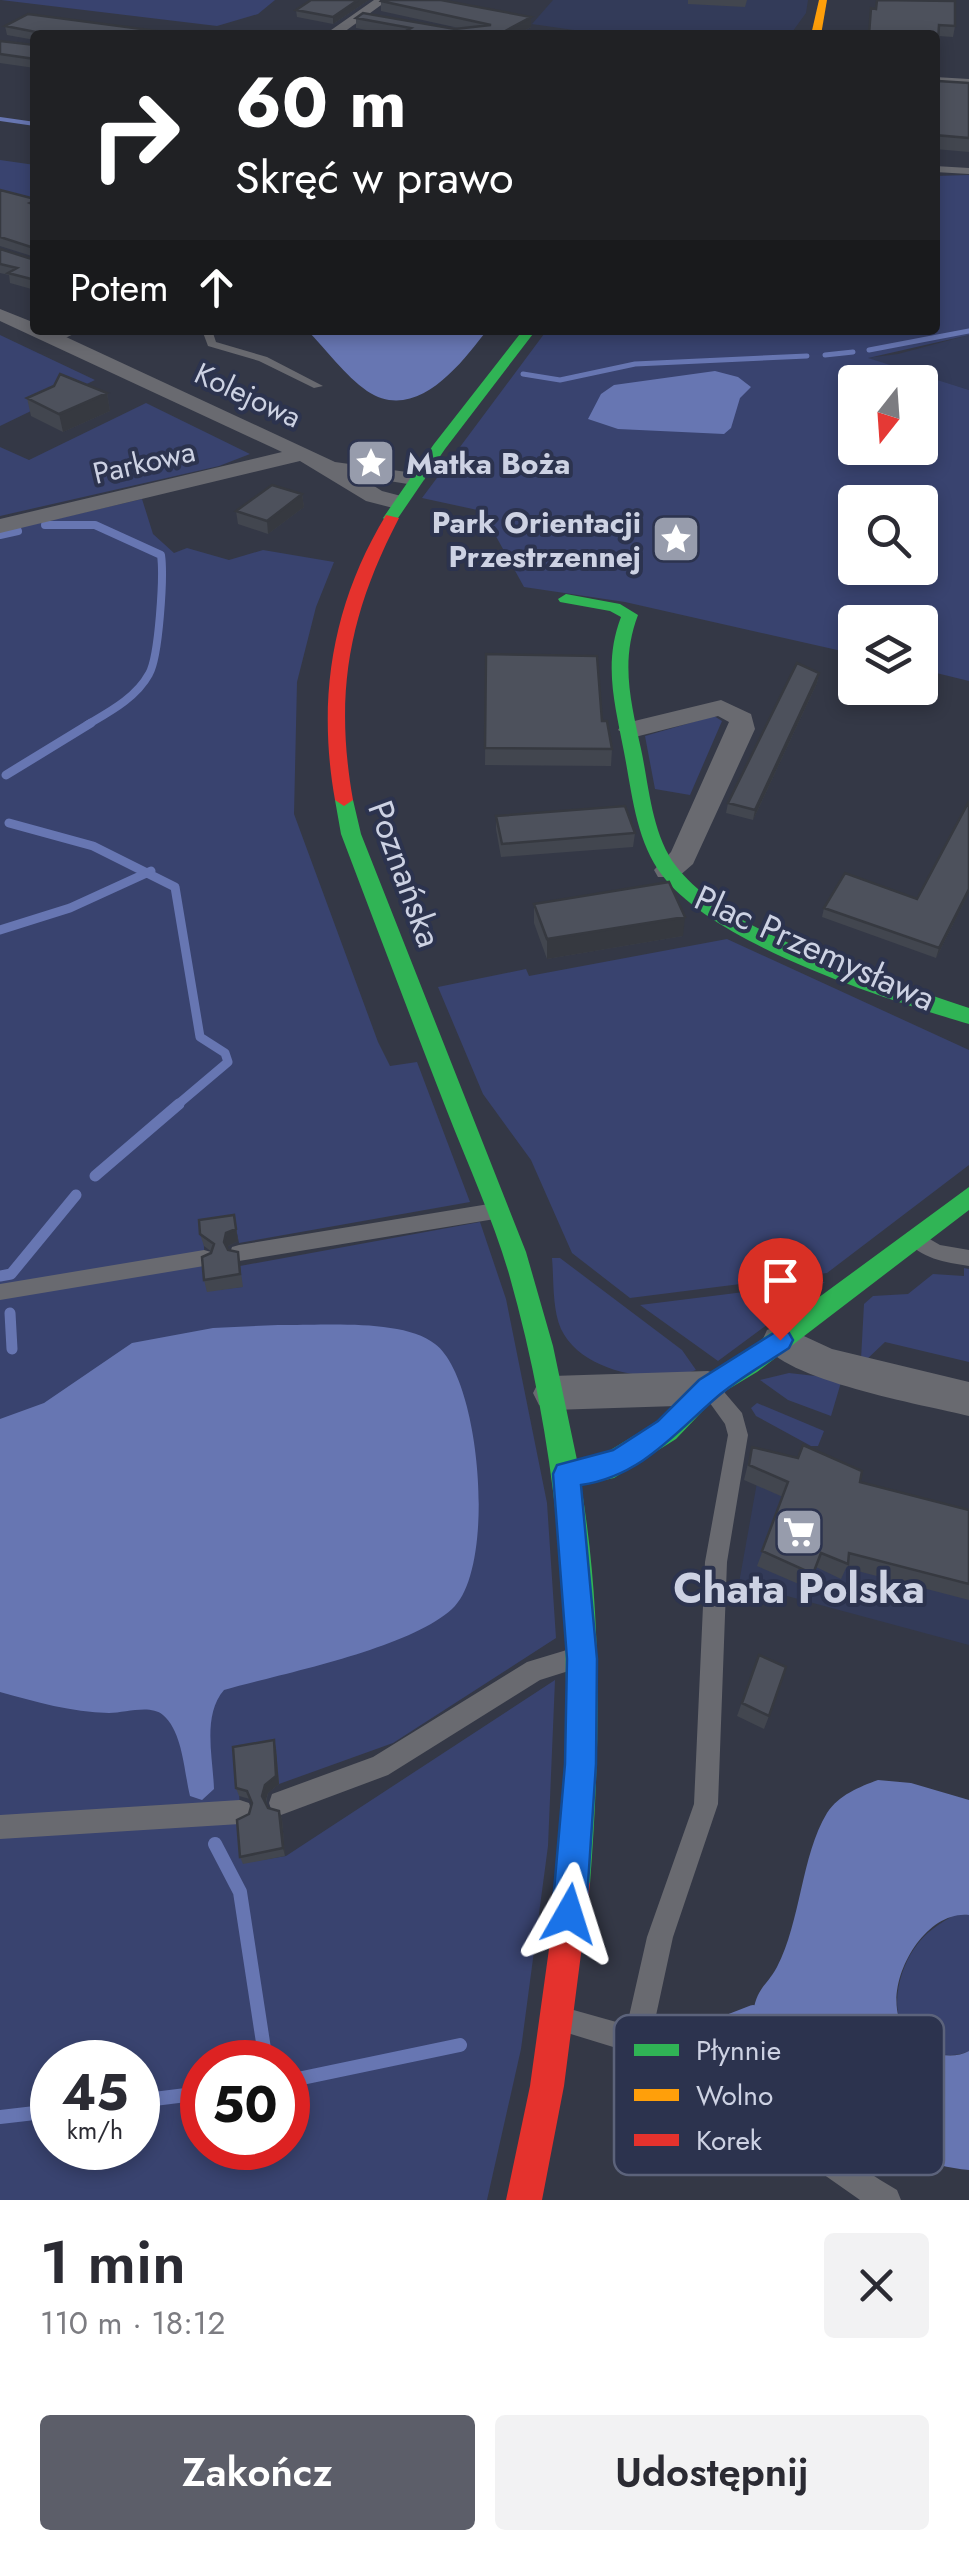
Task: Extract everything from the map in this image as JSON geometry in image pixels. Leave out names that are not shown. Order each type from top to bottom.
[{"type":"main road","points":[[817,30],[822,0]]},
{"type":"main road","name":"Poznańska","points":[[524,2200],[557,2019],[577,1823],[582,1659],[567,1474],[534,1316],[498,1210],[362,867],[334,763],[330,697],[338,634],[356,580],[397,502],[526,335]]},
{"type":"main road","name":"Plac Przemysława","points":[[566,599],[614,607],[630,615],[615,652],[657,844],[668,870],[682,888],[708,908],[969,1016]]},
{"type":"main road","points":[[567,1474],[604,1469],[668,1430],[708,1388],[780,1340],[914,1238],[951,1225],[969,1197]]},
{"type":"street","points":[[338,30],[382,0]]},
{"type":"street","points":[[360,15],[378,18]]},
{"type":"street","points":[[940,81],[969,83]]},
{"type":"street","name":"Kolejowa","points":[[0,314],[30,328]]},
{"type":"street","name":"Kolejowa","points":[[46,335],[326,465],[374,496],[397,502]]},
{"type":"street","name":"Parkowa","points":[[0,526],[302,454]]},
{"type":"street","name":"Kolejowa","points":[[326,465],[414,480]]},
{"type":"street","name":"Plac Przemysława","points":[[631,730],[722,708],[742,720],[742,729],[683,858],[668,870]]},
{"type":"street","points":[[780,1340],[825,1364],[969,1400]]},
{"type":"street","points":[[552,1393],[708,1388]]},
{"type":"lane","points":[[940,169],[969,171]]},
{"type":"lane","points":[[206,335],[212,344],[263,359],[318,386]]},
{"type":"lane","points":[[240,1253],[498,1210]]},
{"type":"lane","points":[[914,1238],[936,1252],[969,1258]]},
{"type":"lane","points":[[0,1292],[204,1258]]},
{"type":"lane","points":[[642,2015],[660,1937],[696,1840],[708,1790],[716,1562],[738,1435],[735,1420],[708,1388]]},
{"type":"lane","points":[[281,1802],[380,1767],[535,1670],[582,1659]]},
{"type":"lane","points":[[0,1828],[240,1812]]},
{"type":"lane","points":[[557,2019],[614,2034]]},
{"type":"lane","points":[[844,2175],[888,2200]]},
{"type":"shaded area","points":[[1,0],[275,0],[258,14],[217,26]]},
{"type":"shaded area","points":[[553,0],[808,0],[806,13],[794,30],[574,30],[532,24]]},
{"type":"shaded area","points":[[0,160],[30,164],[30,203],[0,195]]},
{"type":"shaded area","name":"Park Orientacji Przestrzennej","points":[[969,175],[969,335],[868,358],[890,365],[838,365],[838,465],[938,465],[938,380],[969,390],[969,681],[938,673],[938,605],[838,605],[838,650],[625,602],[524,587],[482,511],[422,498],[543,335],[940,335],[940,176]]},
{"type":"shaded area","points":[[0,335],[95,380],[0,426]]},
{"type":"shaded area","points":[[312,335],[483,335],[451,373],[420,395],[403,400],[385,399],[367,391]]},
{"type":"shaded area","points":[[969,335],[969,390],[938,380],[938,365],[889,365],[866,358],[898,354]]},
{"type":"shaded area","points":[[715,371],[738,377],[751,387],[740,398],[731,428],[724,434],[618,429],[588,419],[601,394],[614,385]]},
{"type":"shaded area","points":[[146,403],[250,454],[219,466],[0,516],[0,447],[29,460]]},
{"type":"shaded area","points":[[142,499],[153,534],[174,553],[187,548],[229,560],[263,550],[334,562],[316,607],[297,682],[294,814],[378,1042],[390,1066],[417,1062],[470,1202],[239,1243],[236,1228],[203,1233],[207,1291],[242,1287],[240,1266],[480,1222],[506,1299],[547,1503],[556,1638],[393,1743],[279,1784],[237,1756],[243,1863],[286,1856],[555,1680],[548,1846],[521,2049],[487,2200],[0,2200],[0,532]]},
{"type":"shaded area","points":[[714,716],[722,721],[690,795],[655,789],[645,736]]},
{"type":"shaded area","points":[[727,939],[969,1050],[969,1165],[827,1273],[630,1298],[572,1253],[531,1160],[483,1094],[438,987],[526,969],[529,976]]},
{"type":"shaded area","points":[[552,1258],[560,1258],[682,1350],[696,1370],[641,1375],[621,1372],[585,1356],[571,1344],[558,1321]]},
{"type":"shaded area","points":[[964,1268],[969,1269],[969,1362],[885,1342],[864,1362],[861,1359],[864,1304],[873,1296],[908,1294],[933,1274],[964,1276]]},
{"type":"shaded area","points":[[825,1282],[718,1361],[640,1305]]},
{"type":"shaded area","points":[[382,1327],[402,1330],[435,1344],[451,1364],[472,1432],[478,1474],[475,1556],[466,1588],[452,1609],[432,1623],[376,1648],[224,1690],[211,1724],[214,1789],[202,1800],[190,1796],[175,1731],[158,1712],[81,1711],[0,1692],[0,1419],[44,1403],[132,1343],[213,1328]]},
{"type":"shaded area","points":[[789,1373],[842,1379],[831,1416],[788,1400],[760,1380]]},
{"type":"shaded area","points":[[757,1403],[824,1431],[818,1446],[811,1446],[756,1416],[751,1408]]},
{"type":"shaded area","points":[[763,1449],[857,1473],[855,1488],[969,1517],[969,1645],[739,1583]]},
{"type":"shaded area","points":[[878,1780],[911,1783],[969,1800],[969,1915],[953,1916],[938,1923],[913,1950],[898,1984],[898,2015],[755,2015],[755,2003],[785,1949],[818,1830],[832,1807]]},
{"type":"shaded area","points":[[956,1914],[969,1915],[969,2051],[959,2054],[944,2054],[944,2015],[899,2015],[902,1972],[914,1949],[938,1925]]},
{"type":"shaded area","points":[[969,2051],[969,2170],[944,2165],[944,2055]]},
{"type":"building","points":[[311,0],[358,0],[333,17],[296,10]]},
{"type":"building","points":[[441,0],[531,17],[507,30],[408,30],[411,28],[356,18],[363,13],[455,29],[491,25],[381,1]]},
{"type":"building","points":[[877,0],[955,1],[955,26],[939,25],[939,30],[869,30],[871,8],[876,9]]},
{"type":"building","points":[[28,14],[149,30],[30,31],[5,26]]},
{"type":"building","points":[[0,41],[30,44],[30,58],[0,54]]},
{"type":"building","points":[[940,81],[969,83],[969,138],[940,135]]},
{"type":"building","points":[[0,190],[30,198],[30,247],[0,237]]},
{"type":"building","points":[[0,249],[30,258],[30,279],[8,273],[17,268],[0,264]]},
{"type":"building","points":[[60,374],[107,393],[59,414],[27,398],[54,386]]},
{"type":"building","points":[[272,485],[302,494],[267,521],[236,511]]},
{"type":"building","points":[[486,654],[597,656],[602,721],[607,721],[612,749],[485,748]]},
{"type":"building","points":[[797,663],[819,673],[755,810],[728,803]]},
{"type":"building","points":[[969,801],[969,889],[939,948],[824,908],[845,873],[917,899]]},
{"type":"building","points":[[625,806],[635,833],[502,844],[496,816]]},
{"type":"building","points":[[669,882],[685,917],[547,939],[534,904]]},
{"type":"building","points":[[234,1215],[236,1229],[226,1233],[224,1242],[228,1250],[238,1252],[240,1274],[204,1280],[202,1257],[211,1253],[214,1244],[200,1234],[199,1220]]},
{"type":"building","points":[[803,1445],[862,1471],[860,1482],[969,1510],[969,1584],[849,1553],[848,1564],[821,1553],[813,1574],[762,1551],[788,1482],[749,1465],[752,1447],[798,1458]]},
{"type":"building","points":[[759,1655],[786,1667],[769,1716],[742,1703]]},
{"type":"building","points":[[274,1740],[276,1776],[265,1785],[262,1796],[268,1808],[279,1811],[283,1848],[240,1857],[237,1820],[249,1814],[252,1803],[247,1791],[236,1788],[233,1747]]},
{"type":"waterway","points":[[0,119],[30,123]]},
{"type":"waterway","points":[[869,350],[969,331]]},
{"type":"waterway","points":[[825,355],[853,352]]},
{"type":"waterway","points":[[523,374],[560,380],[635,364],[807,356]]},
{"type":"waterway","points":[[45,525],[95,525],[161,555],[160,616],[153,665],[144,683],[129,697],[87,725]]},
{"type":"waterway","points":[[0,535],[18,531]]},
{"type":"waterway","points":[[6,775],[91,723]]},
{"type":"waterway","points":[[9,823],[93,846],[147,873]]},
{"type":"waterway","points":[[147,873],[151,871]]},
{"type":"waterway","points":[[0,930],[70,908],[147,873]]},
{"type":"waterway","points":[[147,873],[175,887],[200,1037],[225,1053],[228,1062],[176,1106]]},
{"type":"waterway","points":[[95,1176],[179,1104]]},
{"type":"waterway","points":[[0,1276],[11,1274],[76,1195]]},
{"type":"waterway","points":[[10,1313],[12,1349]]},
{"type":"waterway","points":[[215,1844],[240,1892],[263,2040]]},
{"type":"waterway","points":[[745,2015],[753,2012]]},
{"type":"waterway","points":[[310,2076],[460,2045]]},
{"type":"waterway","points":[[160,2098],[180,2096]]},
{"type":"waterway","points":[[0,2117],[30,2114]]},
{"type":"traffic: fast","points":[[391,518],[439,447],[526,335]]},
{"type":"traffic: fast","points":[[566,599],[614,607],[630,615],[618,665],[641,795],[661,858],[692,895],[764,938],[969,1016]]},
{"type":"traffic: fast","points":[[344,800],[351,834],[514,1252],[557,1421],[578,1575],[582,1652],[583,1730],[574,1884]]},
{"type":"traffic: fast","points":[[567,1474],[604,1469],[667,1430],[708,1388],[748,1364],[969,1197]]},
{"type":"traffic: slow","points":[[817,30],[823,0]]},
{"type":"traffic: jam","points":[[344,800],[334,725],[339,654],[358,586],[391,518]]},
{"type":"traffic: jam","points":[[524,2200],[547,2086],[574,1884]]},
{"type":"place","name":"Matka Boża","points":[[371,463]]},
{"type":"place","name":"Park Orientacji Przestrzennej","points":[[676,539]]},
{"type":"place","name":"Chata Polska","points":[[799,1532]]},
{"type":"route","points":[[569,1914],[577,1823],[582,1659],[567,1474],[604,1469],[623,1459],[668,1430],[708,1388],[780,1340]]}]
